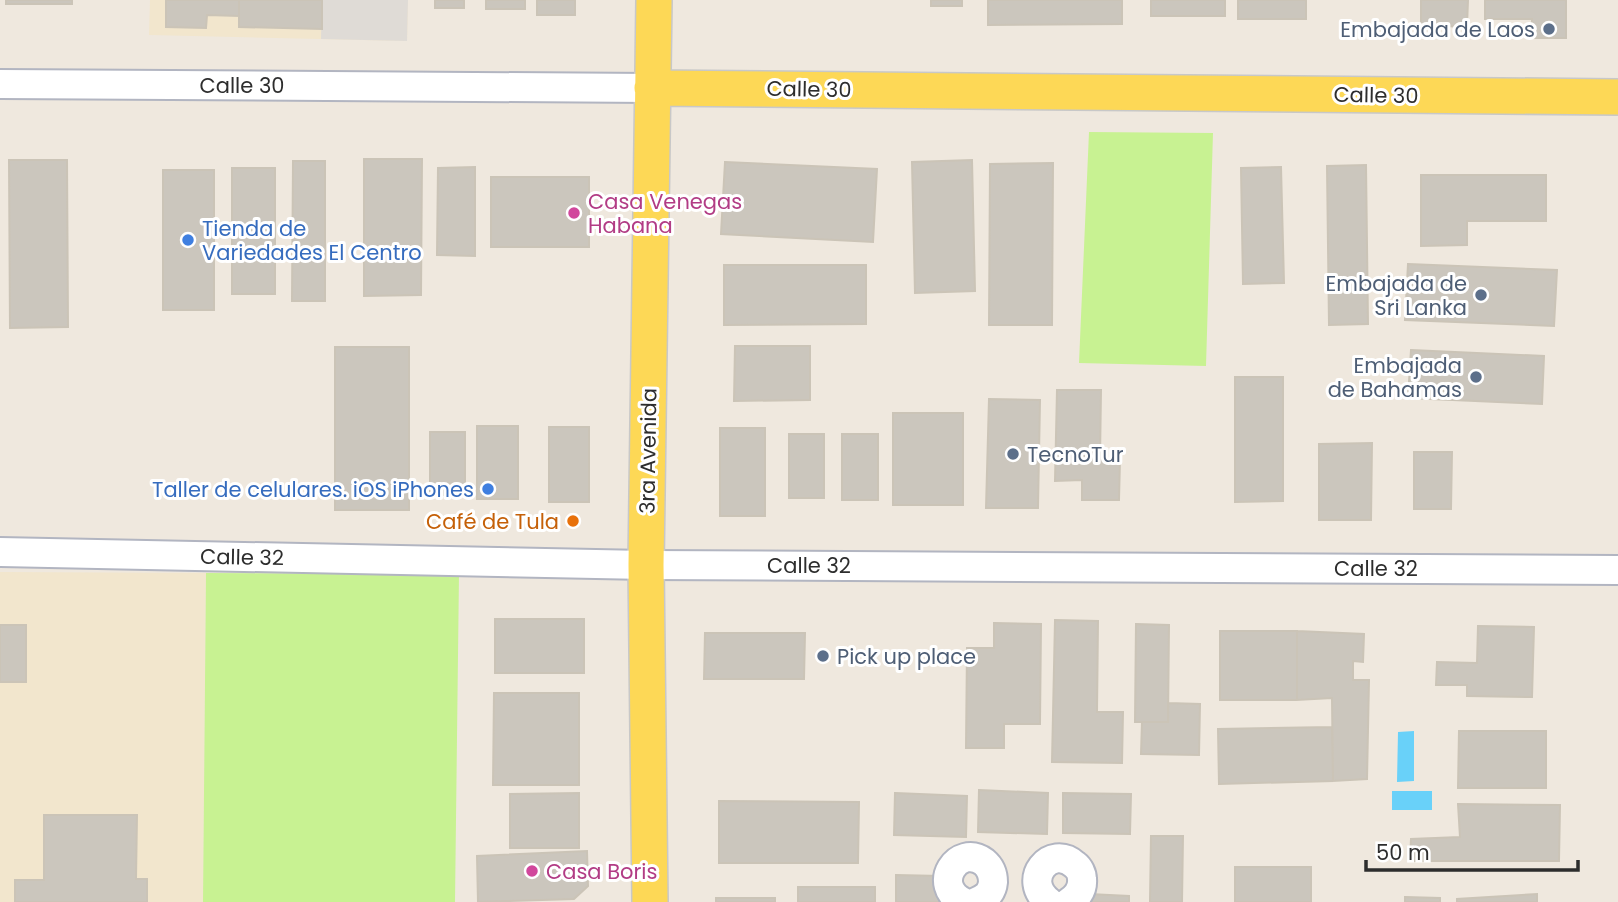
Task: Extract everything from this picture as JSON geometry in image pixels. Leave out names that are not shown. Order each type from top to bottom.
[{"type":"main road","name":"3ra Avenida","points":[[650,902],[646,565],[654,0]]},
{"type":"main road","name":"Calle 30","points":[[652,88],[1618,97]]},
{"type":"street","name":"Calle 30","points":[[0,84],[652,88]]},
{"type":"street","name":"Calle 32","points":[[0,552],[646,565],[1618,570]]},
{"type":"street","points":[[962,902],[956,899],[948,886],[950,871],[954,864],[961,860],[975,858],[988,865],[993,879],[989,893],[976,902]]},
{"type":"street","points":[[993,879],[1043,891],[1040,870],[1044,864],[1051,860],[1066,859],[1078,867],[1083,881],[1077,896],[1069,902]]},
{"type":"shaded area","points":[[150,0],[408,0],[407,41],[149,35]]},
{"type":"shaded area","points":[[322,0],[408,0],[407,41],[321,39]]},
{"type":"shaded area","points":[[0,572],[206,573],[203,902],[0,902]]},
{"type":"green space","points":[[1089,132],[1213,133],[1206,366],[1079,363]]},
{"type":"green space","points":[[206,573],[459,574],[455,902],[203,902]]},
{"type":"water","points":[[1414,731],[1414,781],[1397,782],[1398,732]]},
{"type":"water","points":[[1392,791],[1432,791],[1432,810],[1392,810]]},
{"type":"building","points":[[6,0],[72,0],[72,4],[6,4]]},
{"type":"building","points":[[166,0],[239,0],[239,16],[207,15],[206,28],[166,27]]},
{"type":"building","points":[[239,0],[322,0],[322,29],[239,27]]},
{"type":"building","points":[[435,0],[464,0],[464,8],[435,8]]},
{"type":"building","points":[[486,0],[525,0],[525,9],[486,9]]},
{"type":"building","points":[[537,0],[575,0],[575,15],[537,15]]},
{"type":"building","points":[[931,0],[962,0],[962,6],[931,6]]},
{"type":"building","points":[[988,0],[1122,0],[1122,24],[988,25]]},
{"type":"building","points":[[1151,0],[1225,0],[1225,16],[1151,16]]},
{"type":"building","points":[[1238,0],[1306,0],[1306,19],[1238,19]]},
{"type":"building","points":[[1421,0],[1468,0],[1467,26],[1421,27]]},
{"type":"building","name":"Embajada de Laos","points":[[1485,0],[1566,0],[1566,38],[1531,38],[1532,19],[1485,19]]},
{"type":"building","points":[[364,159],[422,159],[421,295],[364,296]]},
{"type":"building","points":[[9,160],[67,160],[68,327],[10,328]]},
{"type":"building","points":[[972,160],[975,291],[915,293],[912,162]]},
{"type":"building","points":[[293,161],[325,161],[325,301],[292,301]]},
{"type":"building","points":[[725,162],[877,169],[873,242],[721,234]]},
{"type":"building","points":[[1053,163],[1052,325],[989,325],[990,164]]},
{"type":"building","points":[[1366,165],[1368,324],[1329,325],[1327,166]]},
{"type":"building","points":[[475,167],[475,256],[437,255],[438,168]]},
{"type":"building","points":[[1281,167],[1284,283],[1243,284],[1241,168]]},
{"type":"building","points":[[232,168],[275,168],[275,294],[232,294]]},
{"type":"building","name":"Tienda de Variedades El Centro","points":[[163,170],[214,170],[214,310],[163,310]]},
{"type":"building","points":[[1421,175],[1546,175],[1546,221],[1467,221],[1467,245],[1421,246]]},
{"type":"building","points":[[491,177],[589,177],[589,247],[491,247]]},
{"type":"building","name":"Embajada de Sri Lanka","points":[[1408,264],[1557,270],[1554,326],[1405,320]]},
{"type":"building","points":[[724,265],[866,265],[866,324],[724,325]]},
{"type":"building","points":[[735,346],[810,346],[810,400],[734,401]]},
{"type":"building","points":[[335,347],[409,347],[409,510],[335,510]]},
{"type":"building","name":"Embajada de Bahamas","points":[[1411,350],[1544,356],[1542,404],[1408,398]]},
{"type":"building","points":[[1235,377],[1283,377],[1283,501],[1235,502]]},
{"type":"building","points":[[1057,390],[1101,390],[1100,459],[1120,459],[1119,500],[1082,500],[1082,480],[1055,481]]},
{"type":"building","name":"TecnoTur","points":[[989,399],[1040,400],[1038,508],[986,508]]},
{"type":"building","points":[[893,413],[963,413],[963,505],[893,505]]},
{"type":"building","points":[[477,426],[518,426],[518,499],[477,499]]},
{"type":"building","points":[[549,427],[589,427],[589,502],[549,502]]},
{"type":"building","points":[[720,428],[765,428],[765,516],[720,516]]},
{"type":"building","points":[[430,432],[465,432],[465,495],[430,495]]},
{"type":"building","points":[[789,434],[824,434],[824,498],[789,498]]},
{"type":"building","points":[[842,434],[878,434],[878,500],[842,500]]},
{"type":"building","points":[[1372,443],[1371,520],[1319,520],[1319,444]]},
{"type":"building","points":[[1414,452],[1452,452],[1451,509],[1414,509]]},
{"type":"building","points":[[495,619],[584,619],[584,673],[495,673]]},
{"type":"building","points":[[1055,620],[1098,621],[1097,712],[1123,712],[1122,763],[1052,762]]},
{"type":"building","points":[[994,623],[1041,624],[1040,724],[1004,724],[1004,748],[966,748],[967,648],[994,648]]},
{"type":"building","points":[[1136,624],[1169,625],[1168,722],[1135,722]]},
{"type":"building","points":[[0,625],[26,625],[26,682],[0,682]]},
{"type":"building","points":[[1478,626],[1534,627],[1532,697],[1467,696],[1467,685],[1436,685],[1437,662],[1477,663]]},
{"type":"building","points":[[1220,631],[1297,631],[1297,700],[1220,700]]},
{"type":"building","points":[[1297,631],[1364,634],[1363,662],[1353,661],[1353,680],[1369,680],[1367,779],[1333,781],[1332,698],[1297,700]]},
{"type":"building","points":[[705,633],[805,633],[804,679],[704,679]]},
{"type":"building","points":[[494,693],[579,693],[579,785],[493,785]]},
{"type":"building","points":[[1168,703],[1200,704],[1199,755],[1141,754],[1142,722],[1168,722]]},
{"type":"building","points":[[1332,727],[1333,781],[1219,784],[1218,729]]},
{"type":"building","points":[[1459,731],[1546,731],[1546,788],[1458,788]]},
{"type":"building","points":[[979,790],[1048,793],[1047,834],[978,832]]},
{"type":"building","points":[[579,793],[579,848],[510,848],[510,794]]},
{"type":"building","points":[[895,793],[967,796],[966,837],[894,835]]},
{"type":"building","points":[[1063,793],[1131,794],[1130,834],[1063,833]]},
{"type":"building","points":[[719,801],[859,802],[858,863],[719,863]]},
{"type":"building","points":[[1458,804],[1560,805],[1559,861],[1410,861],[1411,839],[1460,837]]},
{"type":"building","points":[[44,815],[137,815],[136,879],[147,879],[147,902],[15,902],[15,880],[44,880]]},
{"type":"building","points":[[1151,836],[1183,836],[1182,902],[1150,902]]},
{"type":"building","name":"Casa Boris","points":[[587,851],[588,886],[574,899],[478,902],[477,856]]},
{"type":"building","points":[[1235,867],[1311,867],[1311,902],[1235,902]]},
{"type":"building","points":[[896,875],[941,876],[940,902],[896,902]]},
{"type":"building","points":[[798,887],[875,887],[875,902],[798,902]]},
{"type":"building","points":[[1089,894],[1129,896],[1129,902],[1089,902]]},
{"type":"building","points":[[1537,894],[1537,902],[1457,902],[1457,899]]},
{"type":"building","points":[[1405,897],[1440,898],[1440,902],[1405,902]]},
{"type":"building","points":[[716,898],[775,898],[775,902],[716,902]]},
{"type":"place","name":"Embajada de Laos","points":[[1549,29]]},
{"type":"place","name":"Casa Venegas Habana","points":[[574,213]]},
{"type":"place","name":"Tienda de Variedades El Centro","points":[[188,240]]},
{"type":"place","name":"Embajada de Sri Lanka","points":[[1481,295]]},
{"type":"place","name":"Embajada de Bahamas","points":[[1476,377]]},
{"type":"place","name":"TecnoTur","points":[[1013,454]]},
{"type":"place","name":"Taller de celulares. iOS iPhones","points":[[488,489]]},
{"type":"place","name":"Café de Tula","points":[[573,521]]},
{"type":"place","name":"Pick up place","points":[[823,656]]},
{"type":"place","name":"Casa Boris","points":[[532,871]]}]
